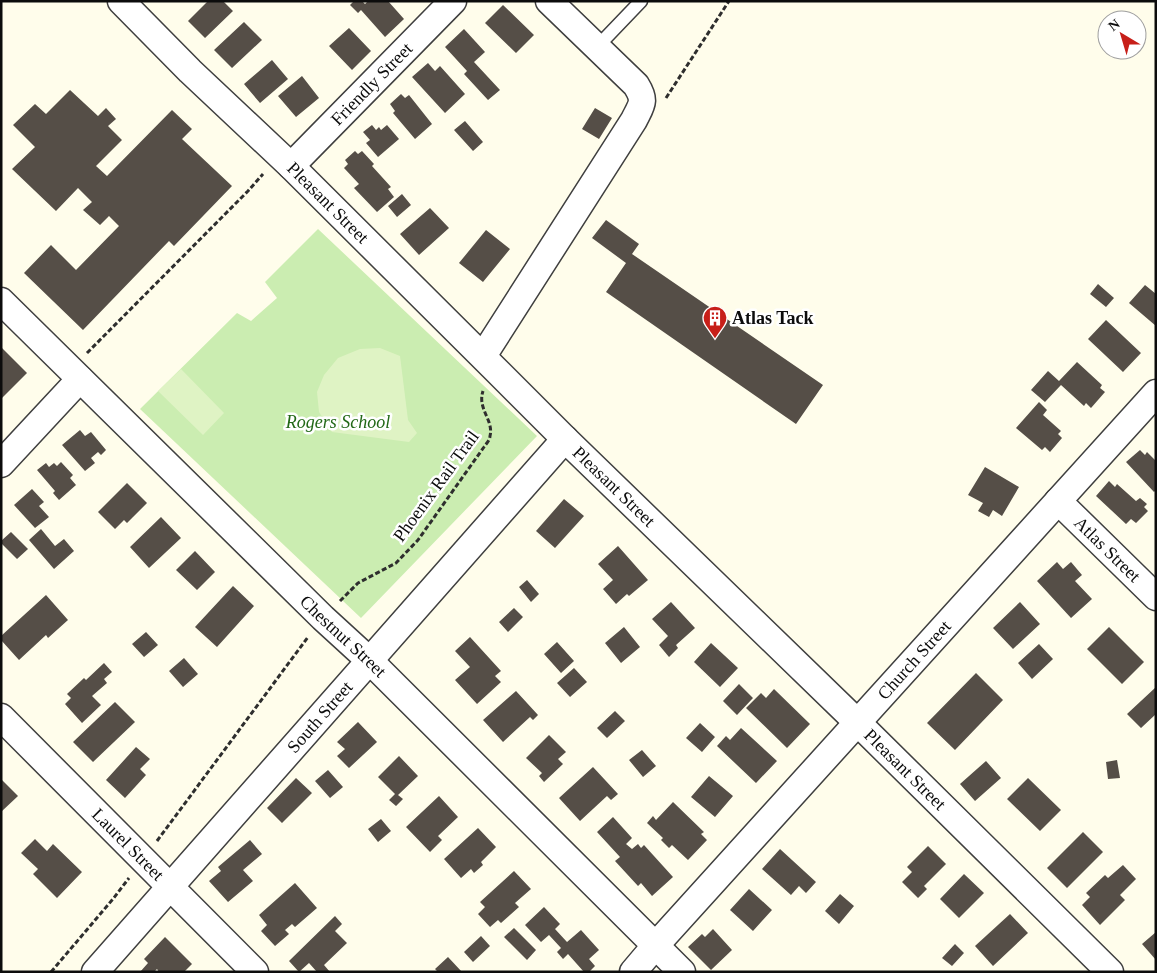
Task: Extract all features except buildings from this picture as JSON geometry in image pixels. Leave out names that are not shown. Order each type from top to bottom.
[{"type":"street","name":"Pleasant Street","points":[[121,1],[190,71],[285,160],[565,439],[857,722],[1110,972]]},
{"type":"street","name":"Friendly Street","points":[[285,160],[453,1]]},
{"type":"street","points":[[482,356],[640,108],[642,97],[636,85],[549,1]]},
{"type":"street","name":"Chestnut Street","points":[[1,301],[323,618],[370,661],[682,972]]},
{"type":"street","points":[[1,464],[73,372]]},
{"type":"street","name":"Church Street","points":[[633,972],[1156,393]]},
{"type":"street","name":"South Street","points":[[95,972],[565,439]]},
{"type":"street","name":"Atlas Street","points":[[1058,501],[1156,597]]},
{"type":"street","name":"Laurel Street","points":[[1,717],[255,972]]},
{"type":"lane","points":[[597,47],[641,1]]},
{"type":"path","points":[[73,372],[76,355],[87,353],[248,191],[264,173],[267,164],[285,160]]},
{"type":"path","name":"Phoenix Rail Trail","points":[[51,972],[113,899],[143,860],[323,618],[358,583],[396,563],[418,540],[490,437],[490,426],[481,403],[483,392]]},
{"type":"green space","name":"Rogers School","points":[[318,229],[537,436],[361,618],[140,409],[237,313],[251,321],[277,298],[265,282]]},
{"type":"green space","points":[[380,348],[400,356],[408,420],[417,433],[409,442],[332,432],[319,412],[317,392],[324,375],[338,358],[360,349]]},
{"type":"green space","points":[[181,369],[224,413],[203,435],[158,391]]},
{"type":"place","name":"Atlas Tack","points":[[715,339]]}]
